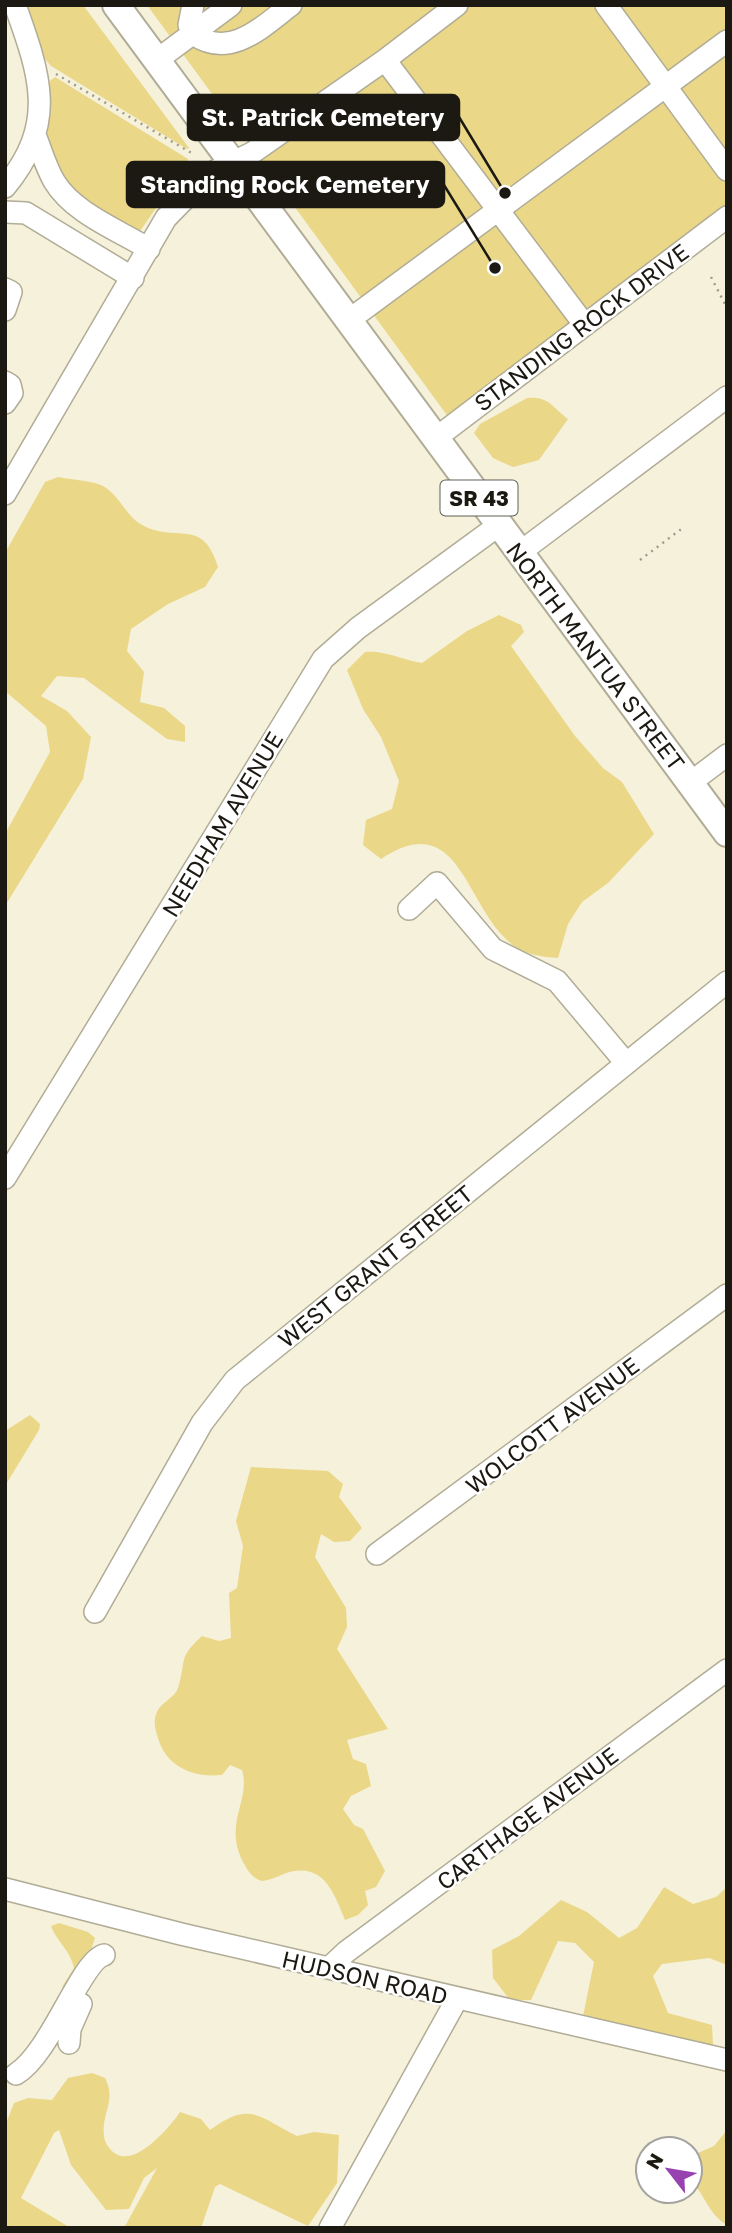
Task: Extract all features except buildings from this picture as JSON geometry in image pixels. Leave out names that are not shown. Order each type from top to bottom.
[{"type":"main road","name":"NORTH MANTUA STREET","points":[[116,5],[727,833]]},
{"type":"street","points":[[5,187],[17,173],[36,135],[41,95],[35,61],[15,5]]},
{"type":"street","points":[[193,5],[189,25],[192,34],[211,43],[245,40],[291,5]]},
{"type":"street","points":[[157,60],[231,5]]},
{"type":"street","points":[[5,494],[166,218],[181,199],[209,174],[252,153],[386,60],[457,5]]},
{"type":"street","points":[[606,5],[727,170]]},
{"type":"street","points":[[349,320],[727,41]]},
{"type":"street","points":[[386,60],[584,324]]},
{"type":"street","points":[[36,135],[53,179],[62,192],[74,204],[149,249]]},
{"type":"street","points":[[5,212],[26,213],[133,278]]},
{"type":"street","name":"STANDING ROCK DRIVE","points":[[436,438],[727,217]]},
{"type":"street","points":[[5,289],[11,292],[5,310]]},
{"type":"street","points":[[5,382],[10,385],[12,393],[5,403]]},
{"type":"street","points":[[519,553],[727,397]]},
{"type":"street","name":"NEEDHAM AVENUE","points":[[5,1178],[323,659],[358,628],[499,525]]},
{"type":"street","points":[[690,783],[727,755]]},
{"type":"street","points":[[409,909],[437,883],[493,949],[557,981],[626,1063]]},
{"type":"street","name":"WEST GRANT STREET","points":[[95,1612],[202,1423],[223,1392],[727,982]]},
{"type":"street","name":"WOLCOTT AVENUE","points":[[377,1554],[727,1295]]},
{"type":"street","name":"CARTHAGE AVENUE","points":[[329,1968],[346,1951],[727,1670]]},
{"type":"street","name":"HUDSON ROAD","points":[[5,1889],[118,1919],[727,2060]]},
{"type":"street","points":[[69,2043],[70,2029],[118,1919]]},
{"type":"street","points":[[16,2074],[40,2050],[91,1965],[98,1956],[104,1955]]},
{"type":"street","points":[[330,2228],[457,1999]]},
{"type":"path","points":[[35,61],[195,155]]},
{"type":"path","points":[[711,277],[727,308]]},
{"type":"path","points":[[640,560],[684,527]]},
{"type":"shaded area","points":[[25,5],[83,5],[189,148],[51,66],[44,58]]},
{"type":"shaded area","points":[[147,5],[727,5],[727,217],[449,418]]},
{"type":"shaded area","points":[[55,77],[188,159],[185,180],[163,198],[138,234],[79,194],[57,168],[50,153],[47,135],[50,81]]},
{"type":"shaded area","points":[[527,398],[550,403],[568,419],[539,460],[513,467],[493,458],[474,433],[480,424]]},
{"type":"shaded area","points":[[58,477],[101,485],[144,526],[156,531],[197,537],[205,542],[212,552],[218,567],[205,587],[168,604],[131,629],[127,651],[144,672],[140,702],[164,708],[185,726],[185,742],[167,739],[84,678],[57,676],[41,696],[67,711],[91,737],[83,779],[5,906],[5,834],[50,752],[46,726],[5,691],[5,553],[45,482]]},
{"type":"shaded area","points":[[499,615],[521,625],[524,632],[511,646],[575,736],[603,768],[622,782],[654,834],[608,883],[582,902],[568,924],[558,958],[532,954],[508,941],[493,924],[457,866],[443,852],[427,845],[407,846],[381,859],[363,845],[366,820],[392,809],[399,781],[381,737],[363,709],[347,670],[365,652],[380,652],[422,663],[467,631]]},
{"type":"shaded area","points":[[30,1415],[40,1424],[39,1430],[5,1486],[5,1431]]},
{"type":"shaded area","points":[[251,1467],[328,1471],[343,1484],[339,1497],[362,1528],[350,1541],[334,1542],[321,1534],[315,1557],[346,1608],[347,1627],[337,1649],[388,1729],[347,1740],[353,1759],[366,1764],[371,1786],[351,1796],[343,1809],[354,1825],[363,1829],[385,1871],[376,1887],[365,1891],[368,1905],[358,1915],[345,1920],[328,1885],[314,1873],[294,1871],[262,1881],[251,1874],[243,1862],[236,1836],[244,1781],[242,1770],[230,1765],[222,1775],[201,1775],[182,1768],[167,1756],[155,1728],[157,1712],[178,1688],[189,1650],[202,1636],[219,1641],[231,1638],[229,1593],[237,1588],[243,1546],[236,1521]]},
{"type":"shaded area","points":[[664,1887],[693,1904],[716,1897],[727,1887],[727,1965],[709,1958],[662,1964],[653,1976],[668,2013],[712,2025],[713,2045],[583,2016],[594,1962],[575,1943],[558,1941],[531,2000],[510,2000],[493,1978],[492,1950],[519,1936],[561,1900],[587,1912],[619,1938],[637,1928]]},
{"type":"shaded area","points":[[59,1923],[88,1932],[95,1938],[89,1956],[68,1988],[62,1987],[74,1968],[70,1956],[51,1926]]},
{"type":"shaded area","points":[[92,2073],[105,2078],[108,2086],[109,2100],[104,2136],[105,2142],[116,2154],[133,2155],[143,2150],[152,2144],[180,2112],[201,2119],[210,2130],[235,2116],[254,2115],[297,2136],[314,2132],[339,2135],[337,2183],[308,2226],[220,2184],[215,2187],[201,2228],[124,2228],[157,2168],[144,2178],[129,2209],[106,2210],[71,2165],[59,2130],[54,2133],[21,2198],[69,2227],[5,2228],[5,2126],[14,2103],[28,2098],[52,2100],[68,2078]]},
{"type":"shaded area","points":[[727,2130],[727,2225],[715,2215],[704,2198],[704,2150],[714,2146]]},
{"type":"place","name":"St. Patrick Cemetery","points":[[505,193]]},
{"type":"place","name":"Standing Rock Cemetery","points":[[495,268]]}]
